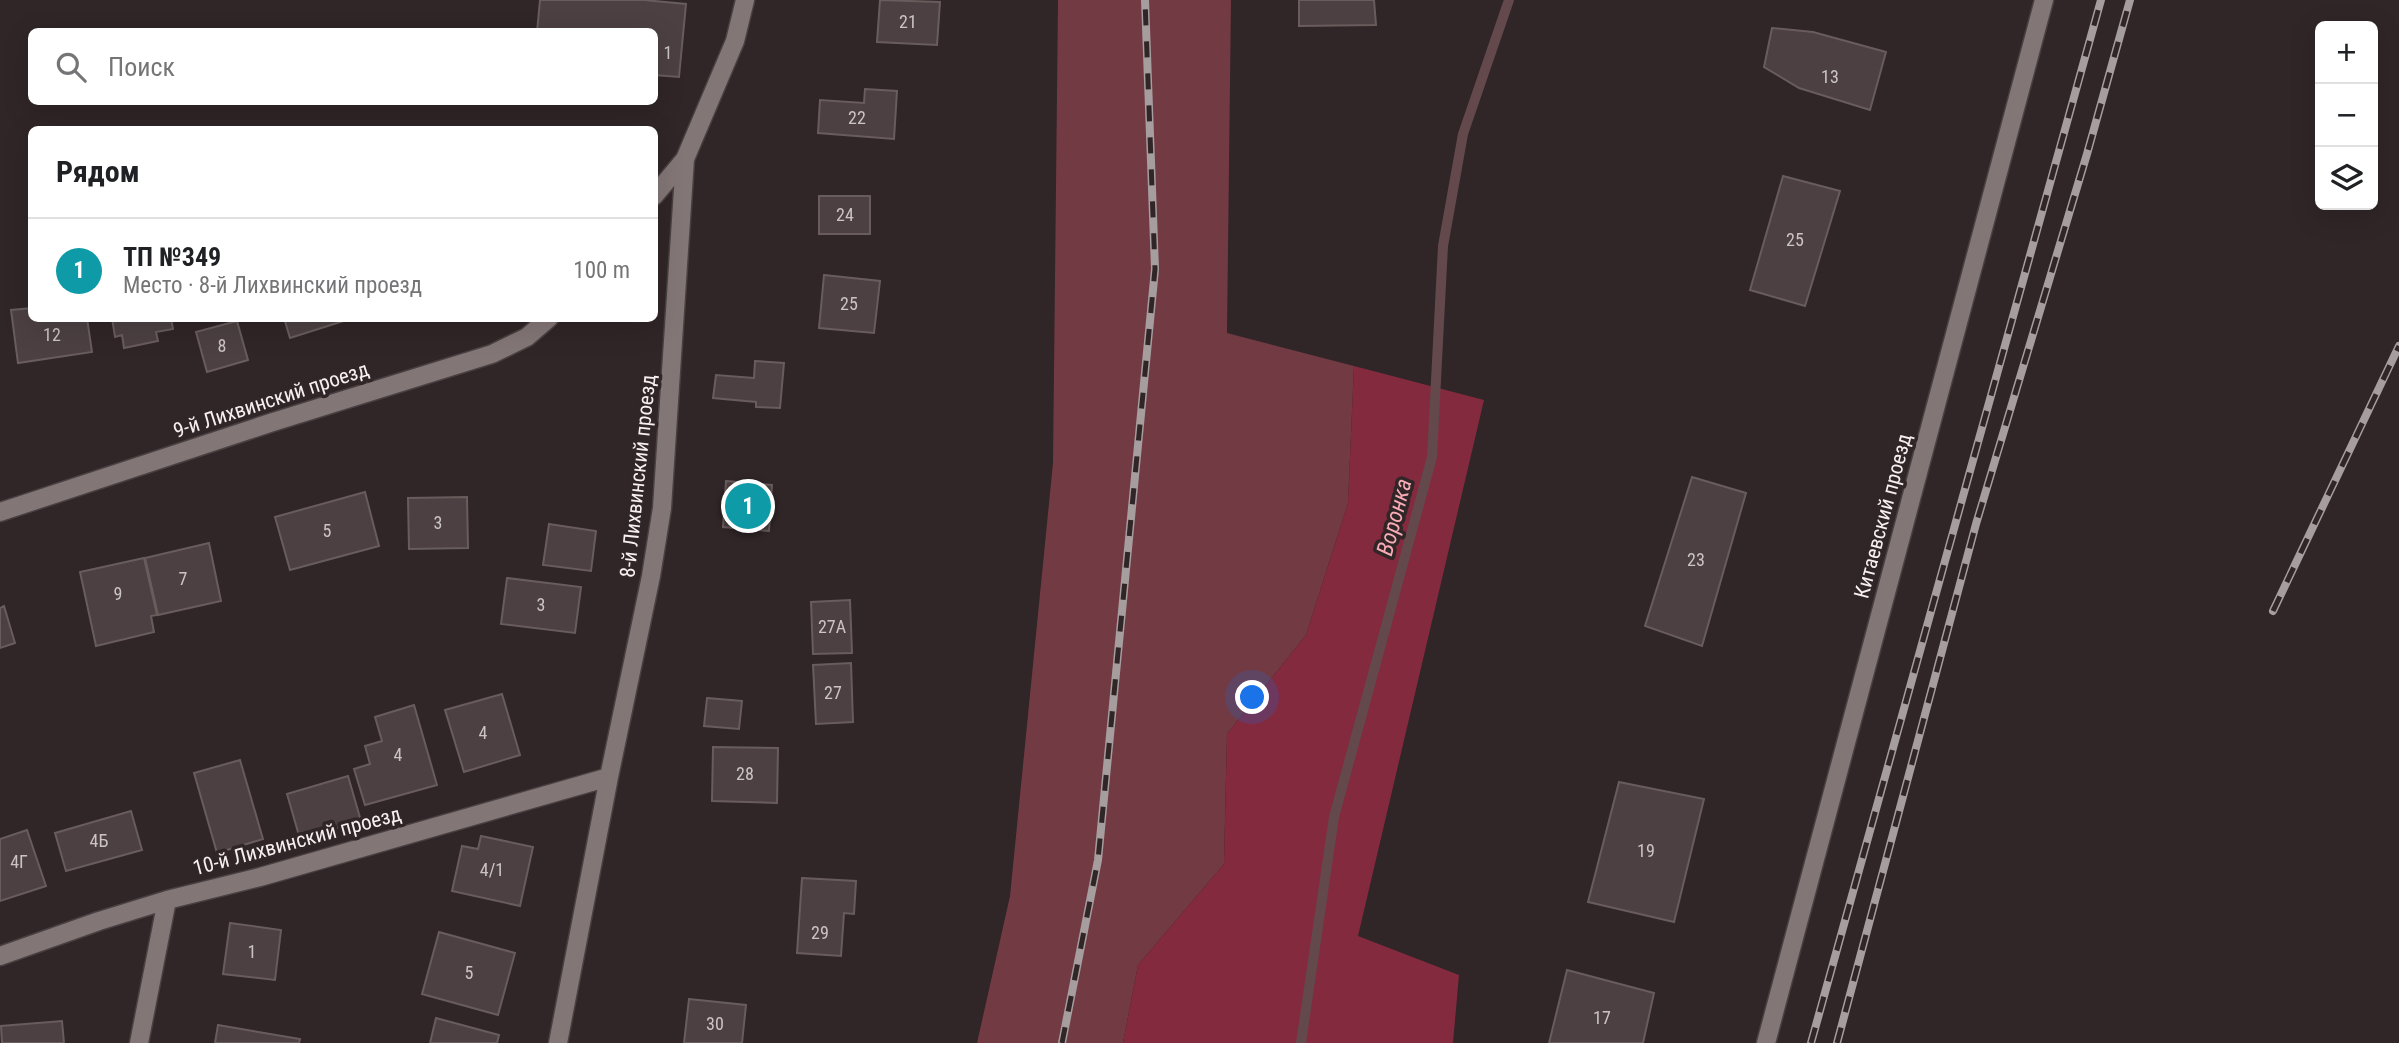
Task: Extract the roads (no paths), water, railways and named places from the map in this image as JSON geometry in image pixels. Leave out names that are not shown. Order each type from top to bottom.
[{"type":"street","name":"8-й Лихвинский проезд","points":[[558,1043],[608,777],[651,576],[662,508],[685,159],[735,41],[745,0]]},
{"type":"street","name":"Китаевский проезд","points":[[1766,1043],[2044,0]]},
{"type":"street","points":[[658,191],[685,159]]},
{"type":"street","name":"9-й Лихвинский проезд","points":[[0,512],[273,422],[492,354],[527,337],[544,322]]},
{"type":"street","name":"10-й Лихвинский проезд","points":[[0,956],[167,900],[260,877],[608,777]]},
{"type":"street","points":[[139,1043],[167,900]]},
{"type":"waterway","name":"Воронка","points":[[1301,1043],[1334,817],[1432,457],[1443,246],[1463,134],[1509,0]]},
{"type":"railway","points":[[1062,1043],[1098,860],[1155,269],[1145,0]]},
{"type":"railway","points":[[1811,1043],[2101,0]]},
{"type":"railway","points":[[1837,1043],[1976,524],[2087,154],[2130,0]]},
{"type":"railway","points":[[2273,611],[2399,346]]},
{"type":"place","name":"ТП №349","points":[[748,506]]}]
